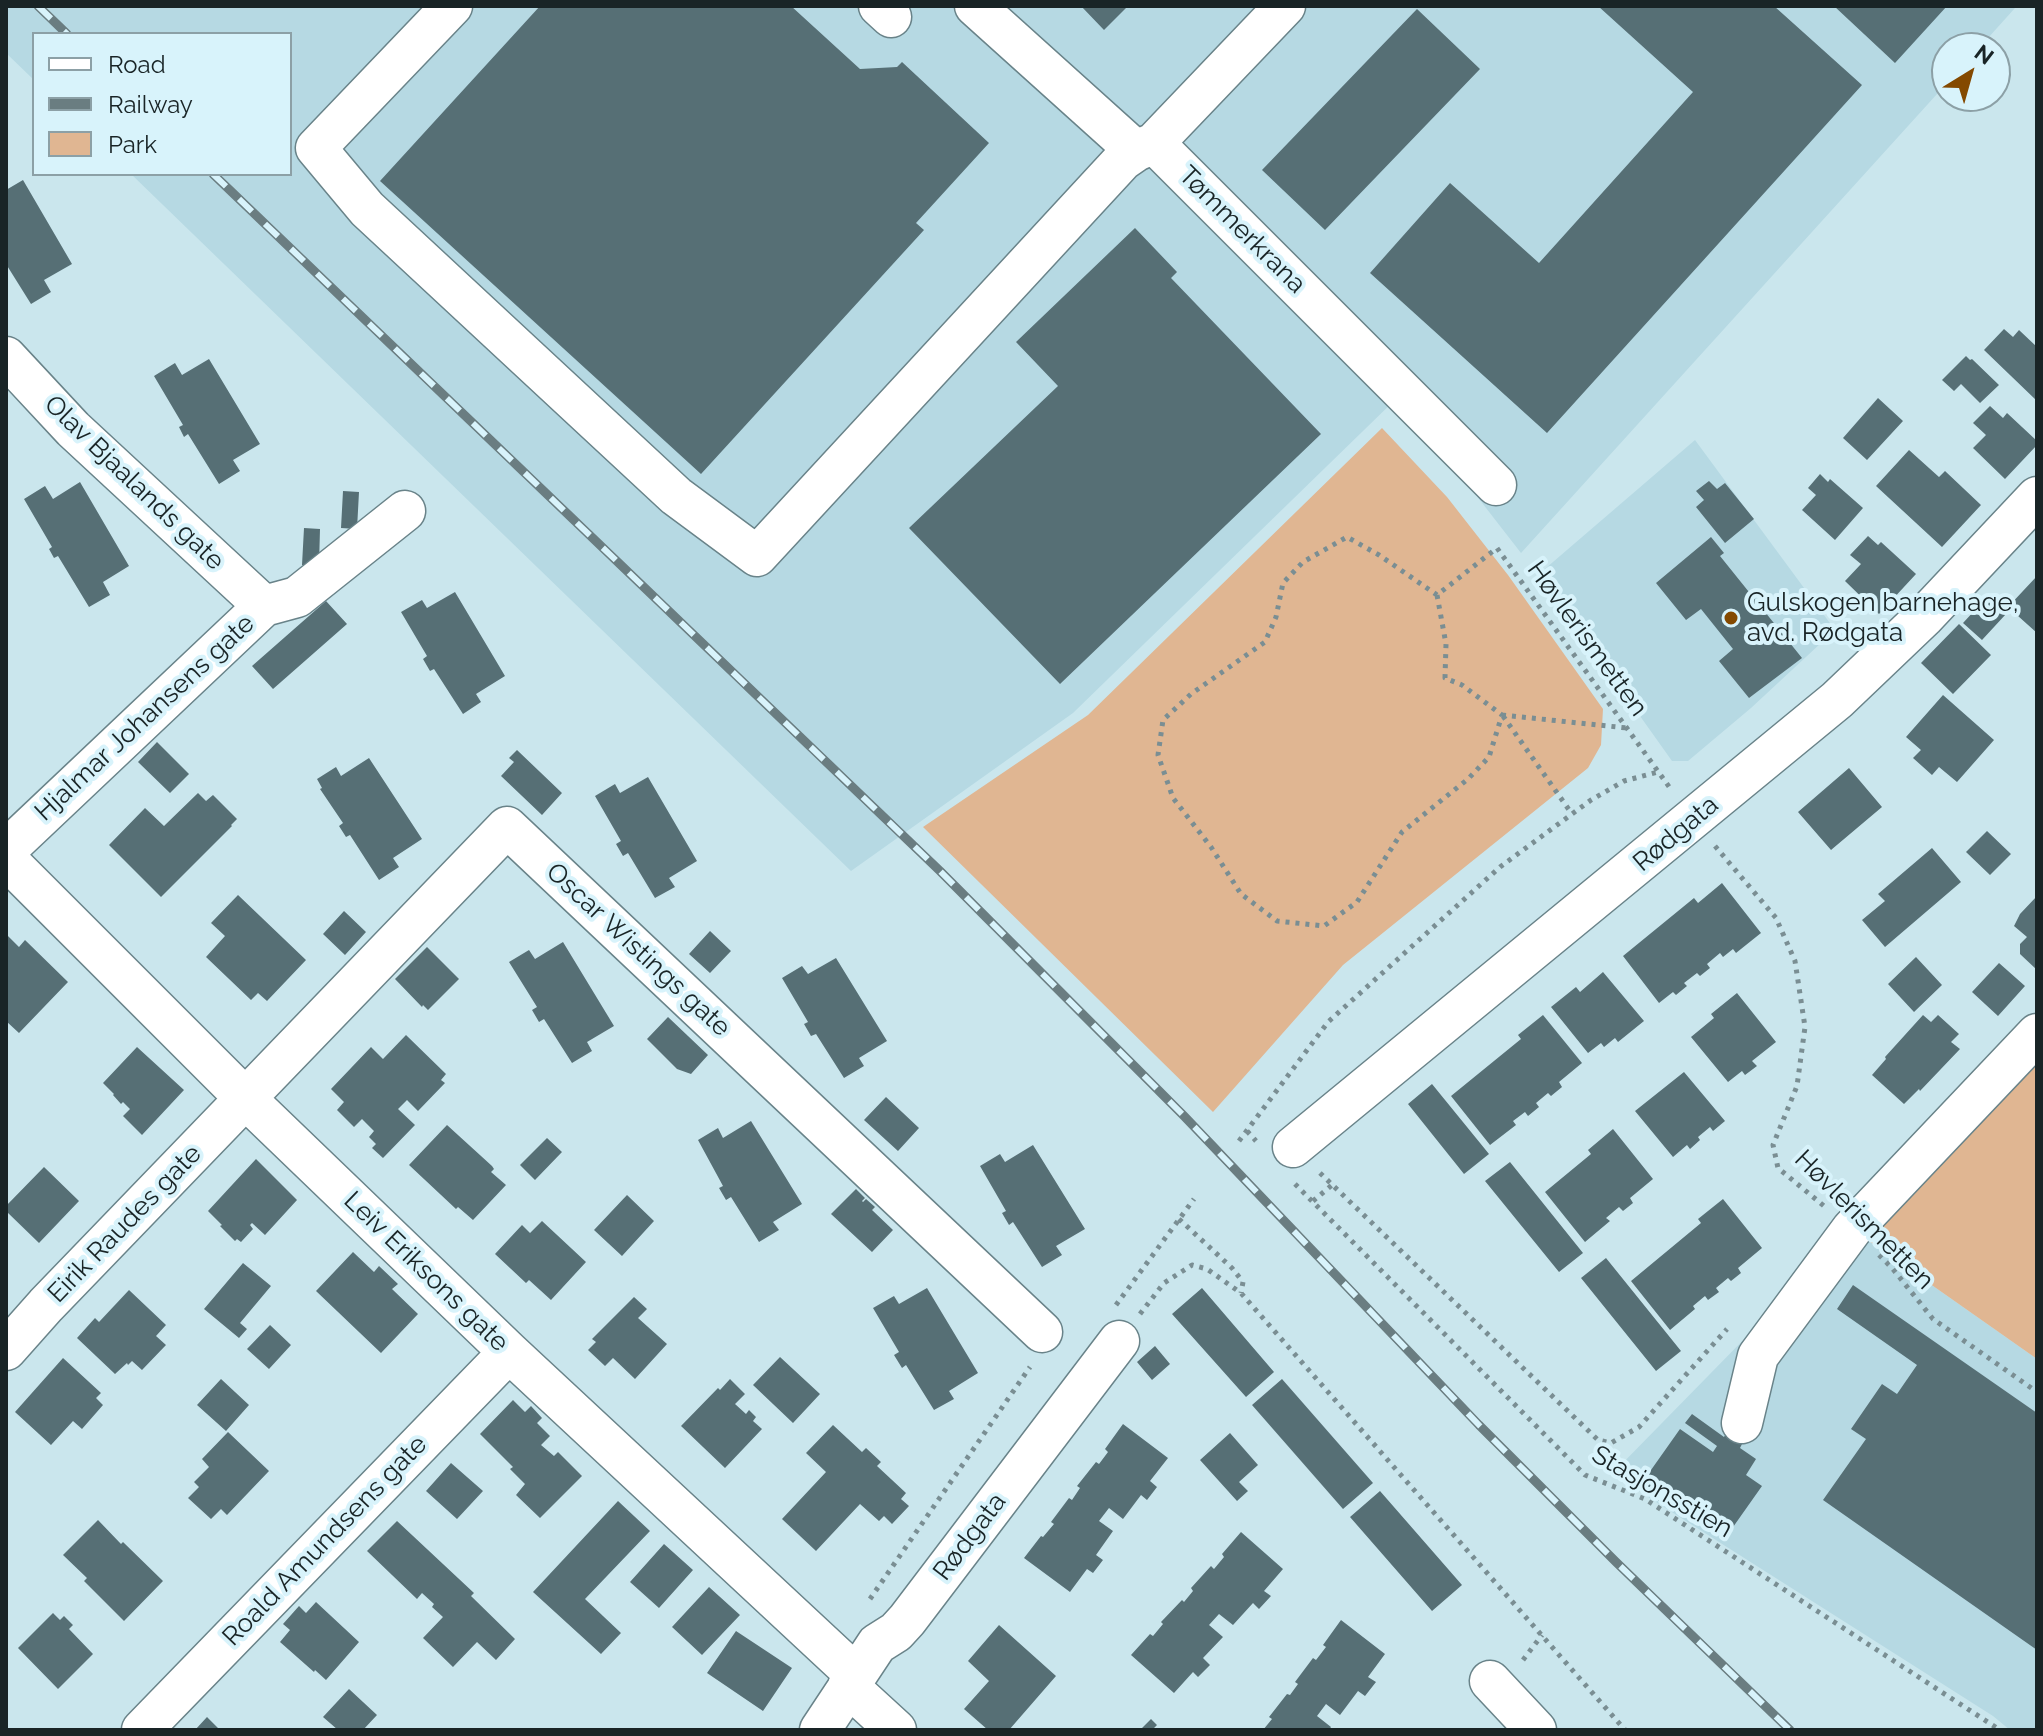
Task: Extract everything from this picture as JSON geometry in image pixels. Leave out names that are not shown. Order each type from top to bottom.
[{"type":"street","points":[[452,6],[316,148],[367,209],[664,486],[757,556],[1123,160],[1145,147],[1285,6]]},
{"type":"street","name":"Tømmerkrana","points":[[975,6],[1145,147],[1496,485]]},
{"type":"street","name":"Olav Bjaalands gate","points":[[6,357],[73,429],[264,606]]},
{"type":"street","name":"Rødgata","points":[[1293,1147],[1837,700],[1924,617],[2037,497]]},
{"type":"street","name":"Hjalmar Johansens gate","points":[[6,850],[264,606],[297,597],[405,511]]},
{"type":"street","name":"Oscar Wistings gate","points":[[246,1099],[507,827],[1042,1332]]},
{"type":"street","name":"Leiv Eriksons gate","points":[[6,859],[246,1099],[509,1352],[861,1668],[896,1730]]},
{"type":"street","points":[[1742,1423],[1758,1356],[1852,1229],[2037,1034]]},
{"type":"street","name":"Eirik Raudes gate","points":[[6,1350],[246,1099]]},
{"type":"street","name":"Rødgata","points":[[820,1730],[861,1668],[907,1620],[1119,1341]]},
{"type":"street","name":"Roald Amundsens gate","points":[[142,1730],[509,1352]]},
{"type":"street","points":[[1490,1681],[1536,1730]]},
{"type":"path","points":[[1502,715],[1489,757],[1468,779],[1402,832],[1357,902],[1324,926],[1277,921],[1241,894],[1211,847],[1173,798],[1158,755],[1163,720],[1191,694],[1265,642],[1276,617],[1283,583],[1303,562],[1347,537],[1437,595],[1446,644],[1445,678],[1462,685],[1502,715],[1572,814]]},
{"type":"path","name":"Høvlerismetten","points":[[1437,595],[1497,548],[1693,820],[1776,918],[1795,961],[1805,1027],[1797,1086],[1773,1145],[1778,1168],[1852,1229],[1892,1268],[1933,1319],[2037,1392]]},
{"type":"path","points":[[1502,715],[1627,728]]},
{"type":"path","points":[[1239,1141],[1328,1022],[1500,867],[1591,800],[1624,781],[1658,772]]},
{"type":"path","points":[[1293,1147],[1598,1440],[1611,1443],[1639,1427],[1665,1399]]},
{"type":"path","points":[[1313,1201],[1332,1185]]},
{"type":"path","name":"Stasjonsstien","points":[[1303,1192],[1585,1475],[1645,1499],[2000,1730]]},
{"type":"path","points":[[1179,1219],[1232,1268],[1243,1282],[1241,1293]]},
{"type":"path","points":[[1119,1341],[1164,1283],[1192,1265],[1207,1269],[1241,1293],[1625,1730]]},
{"type":"path","points":[[861,1668],[859,1615],[1035,1360],[1042,1332]]},
{"type":"shaded area","points":[[6,6],[2015,8],[1993,32],[1931,32],[1931,101],[1521,553],[1399,396],[1073,713],[851,871],[133,176],[292,176],[292,32],[32,32],[32,78],[6,53]]},
{"type":"shaded area","points":[[1695,440],[1835,630],[1688,761],[1672,761],[1539,574]]},
{"type":"shaded area","points":[[1852,1229],[2037,1359],[2037,1730],[2010,1730],[1993,1716],[1612,1474]]},
{"type":"green space","points":[[1382,428],[1447,497],[1508,575],[1603,709],[1601,745],[1588,768],[1343,965],[1213,1112],[923,827],[1088,715]]},
{"type":"green space","points":[[2037,1052],[2037,1359],[1852,1229]]},
{"type":"building","points":[[540,6],[791,6],[860,69],[897,67],[902,62],[989,143],[916,223],[924,230],[701,474],[380,181]]},
{"type":"building","points":[[1081,6],[1128,6],[1104,30]]},
{"type":"building","points":[[1598,6],[1774,6],[1862,85],[1547,433],[1370,273],[1450,183],[1539,263],[1693,92]]},
{"type":"building","points":[[1834,6],[1947,6],[1895,63]]},
{"type":"building","points":[[1417,9],[1480,69],[1325,230],[1262,170]]},
{"type":"building","points":[[23,180],[72,264],[44,280],[51,292],[31,304],[6,264],[6,190]]},
{"type":"building","points":[[1135,228],[1177,272],[1171,278],[1321,434],[1060,684],[909,528],[1058,386],[1016,342]]},
{"type":"building","points":[[2004,329],[2013,337],[2019,330],[2037,347],[2037,401],[1984,350]]},
{"type":"building","points":[[1966,356],[1999,385],[1980,403],[1961,384],[1954,391],[1942,380]]},
{"type":"building","points":[[209,359],[260,444],[233,460],[240,471],[219,484],[188,434],[184,437],[179,427],[183,425],[154,376],[175,363],[182,375]]},
{"type":"building","points":[[1878,398],[1903,421],[1867,460],[1843,438]]},
{"type":"building","points":[[1990,406],[2003,418],[2007,413],[2037,441],[2037,445],[2005,479],[1973,448],[1986,435],[1973,423]]},
{"type":"building","points":[[1909,450],[1939,477],[1945,471],[1981,505],[1942,547],[1876,486]]},
{"type":"building","points":[[1820,474],[1863,508],[1835,540],[1802,510],[1816,495],[1808,488]]},
{"type":"building","points":[[1709,481],[1717,489],[1725,483],[1754,519],[1725,543],[1696,507],[1704,500],[1696,491]]},
{"type":"building","points":[[80,482],[129,566],[103,582],[110,595],[89,607],[58,556],[54,558],[49,549],[52,547],[24,499],[45,486],[53,499]]},
{"type":"building","points":[[343,491],[359,492],[357,529],[341,528]]},
{"type":"building","points":[[304,528],[320,529],[319,565],[302,565]]},
{"type":"building","points":[[1868,536],[1878,545],[1881,542],[1916,574],[1879,614],[1845,581],[1861,564],[1850,555]]},
{"type":"building","points":[[1711,537],[1724,553],[1720,556],[1802,658],[1749,698],[1719,661],[1733,649],[1701,609],[1686,620],[1656,583]]},
{"type":"building","points":[[2037,576],[2037,633],[2008,607]]},
{"type":"building","points":[[455,592],[505,676],[476,694],[481,702],[463,714],[434,669],[430,671],[423,659],[427,656],[401,612],[422,600],[427,608]]},
{"type":"building","points":[[1987,597],[2006,614],[1982,640],[1963,623]]},
{"type":"building","points":[[326,601],[347,624],[273,689],[252,666]]},
{"type":"building","points":[[1959,624],[1991,655],[1953,694],[1921,663]]},
{"type":"building","points":[[1943,695],[1994,740],[1957,782],[1939,767],[1932,775],[1913,758],[1921,750],[1906,737]]},
{"type":"building","points":[[157,742],[189,774],[170,793],[138,762]]},
{"type":"building","points":[[517,750],[562,793],[542,815],[501,776],[514,762],[509,758]]},
{"type":"building","points":[[369,758],[422,839],[393,858],[399,867],[379,880],[350,835],[346,837],[339,826],[343,823],[320,789],[317,779],[336,767],[341,776]]},
{"type":"building","points":[[1849,768],[1882,807],[1831,850],[1798,812]]},
{"type":"building","points":[[648,777],[697,861],[669,878],[675,887],[655,898],[628,853],[623,856],[616,844],[621,841],[595,796],[615,784],[620,793]]},
{"type":"building","points":[[198,793],[206,801],[213,795],[237,819],[161,897],[109,845],[145,808],[164,826]]},
{"type":"building","points":[[1987,831],[2011,854],[1990,875],[1966,852]]},
{"type":"building","points":[[1932,848],[1961,882],[1885,947],[1862,920],[1885,901],[1878,894]]},
{"type":"building","points":[[1722,883],[1761,933],[1736,953],[1733,949],[1723,957],[1720,953],[1707,964],[1710,968],[1700,976],[1697,973],[1684,983],[1687,986],[1676,995],[1673,992],[1659,1003],[1623,956],[1694,898],[1698,903]]},
{"type":"building","points":[[238,895],[306,960],[267,1001],[258,993],[251,1000],[206,957],[225,936],[211,923]]},
{"type":"building","points":[[2037,896],[2037,970],[2020,954],[2020,944],[2027,937],[2014,926],[2020,914]]},
{"type":"building","points":[[344,911],[366,932],[345,955],[323,934]]},
{"type":"building","points":[[710,931],[731,951],[710,973],[689,954]]},
{"type":"building","points":[[6,934],[19,947],[25,940],[68,982],[19,1033],[6,1021]]},
{"type":"building","points":[[563,942],[614,1026],[587,1042],[592,1051],[572,1063],[544,1019],[539,1022],[532,1010],[537,1007],[509,962],[529,950],[535,959]]},
{"type":"building","points":[[427,947],[459,979],[428,1010],[395,979]]},
{"type":"building","points":[[1916,957],[1942,985],[1914,1012],[1888,984]]},
{"type":"building","points":[[836,958],[887,1041],[859,1058],[864,1066],[844,1078],[816,1034],[811,1036],[804,1024],[808,1022],[782,978],[802,966],[808,974]]},
{"type":"building","points":[[1999,963],[2025,986],[1998,1016],[1972,992]]},
{"type":"building","points":[[1603,972],[1644,1021],[1618,1042],[1615,1038],[1604,1047],[1601,1043],[1588,1053],[1551,1007],[1576,987],[1580,992]]},
{"type":"building","points":[[1737,993],[1776,1042],[1752,1061],[1757,1066],[1745,1075],[1742,1071],[1728,1082],[1691,1037],[1714,1018],[1711,1014]]},
{"type":"building","points":[[1543,1015],[1582,1063],[1559,1082],[1562,1087],[1536,1103],[1539,1107],[1528,1116],[1525,1112],[1513,1121],[1516,1125],[1490,1145],[1451,1096],[1521,1039],[1518,1035]]},
{"type":"building","points":[[1923,1015],[1931,1022],[1938,1015],[1959,1034],[1951,1042],[1960,1049],[1904,1104],[1872,1075]]},
{"type":"building","points":[[668,1017],[708,1055],[691,1074],[677,1069],[647,1039]]},
{"type":"building","points":[[406,1035],[446,1074],[441,1080],[445,1083],[418,1111],[407,1100],[398,1109],[415,1125],[383,1158],[372,1148],[376,1144],[369,1137],[374,1131],[362,1119],[354,1127],[337,1110],[344,1102],[331,1089],[371,1047],[383,1059]]},
{"type":"building","points":[[137,1047],[184,1090],[142,1135],[123,1116],[130,1109],[123,1102],[121,1104],[103,1083]]},
{"type":"building","points":[[1684,1072],[1725,1121],[1713,1131],[1710,1127],[1690,1149],[1687,1145],[1673,1157],[1635,1111]]},
{"type":"building","points":[[1432,1084],[1489,1154],[1464,1174],[1408,1104]]},
{"type":"building","points":[[886,1097],[919,1128],[898,1151],[864,1120]]},
{"type":"building","points":[[751,1121],[802,1204],[773,1222],[779,1230],[759,1242],[731,1197],[726,1200],[719,1188],[723,1186],[698,1140],[718,1128],[723,1138]]},
{"type":"building","points":[[447,1125],[492,1166],[494,1169],[491,1172],[506,1185],[473,1220],[458,1207],[456,1209],[409,1165]]},
{"type":"building","points":[[1613,1129],[1653,1179],[1630,1198],[1633,1203],[1623,1211],[1619,1207],[1606,1218],[1610,1221],[1585,1242],[1545,1192],[1591,1154],[1588,1150]]},
{"type":"building","points":[[547,1138],[562,1152],[535,1180],[520,1165]]},
{"type":"building","points":[[1033,1145],[1085,1229],[1056,1246],[1062,1255],[1042,1267],[1013,1222],[1009,1225],[1002,1213],[1006,1211],[980,1166],[1000,1154],[1005,1162]]},
{"type":"building","points":[[256,1159],[297,1200],[265,1235],[252,1223],[253,1229],[241,1242],[235,1241],[208,1211]]},
{"type":"building","points":[[1510,1162],[1583,1253],[1559,1272],[1485,1181]]},
{"type":"building","points":[[44,1167],[79,1201],[39,1243],[6,1211],[6,1206]]},
{"type":"building","points":[[856,1189],[865,1198],[862,1201],[866,1199],[875,1207],[872,1210],[893,1230],[872,1252],[831,1214]]},
{"type":"building","points":[[627,1195],[654,1221],[622,1256],[594,1230]]},
{"type":"building","points":[[1723,1199],[1762,1248],[1738,1268],[1741,1273],[1731,1281],[1728,1278],[1716,1288],[1719,1292],[1708,1300],[1705,1296],[1670,1330],[1631,1281],[1701,1223],[1698,1219]]},
{"type":"building","points":[[542,1221],[586,1262],[551,1300],[529,1280],[526,1283],[495,1254],[522,1225],[530,1233]]},
{"type":"building","points":[[353,1252],[374,1272],[379,1266],[398,1284],[392,1289],[418,1314],[381,1353],[316,1291]]},
{"type":"building","points":[[1606,1258],[1681,1351],[1656,1371],[1581,1278]]},
{"type":"building","points":[[243,1263],[271,1286],[240,1323],[247,1329],[239,1338],[204,1309]]},
{"type":"building","points":[[1853,1285],[2037,1413],[2037,1650],[1823,1500],[1866,1439],[1851,1429],[1882,1384],[1897,1394],[1917,1365],[1837,1309]]},
{"type":"building","points":[[927,1288],[978,1373],[949,1391],[954,1399],[934,1410],[906,1365],[902,1368],[894,1355],[899,1352],[873,1308],[894,1296],[899,1304]]},
{"type":"building","points":[[1202,1288],[1274,1372],[1246,1397],[1172,1314]]},
{"type":"building","points":[[129,1290],[166,1325],[156,1336],[166,1345],[142,1370],[132,1361],[115,1374],[77,1338],[95,1318],[99,1322]]},
{"type":"building","points":[[634,1297],[647,1309],[638,1318],[667,1344],[635,1379],[613,1358],[605,1366],[588,1350],[596,1342],[592,1339]]},
{"type":"building","points":[[270,1325],[291,1345],[269,1369],[247,1349]]},
{"type":"building","points":[[1155,1346],[1170,1364],[1152,1380],[1137,1362]]},
{"type":"building","points":[[780,1357],[820,1394],[793,1423],[753,1385]]},
{"type":"building","points":[[63,1358],[101,1393],[96,1398],[103,1405],[82,1429],[73,1421],[51,1445],[15,1412]]},
{"type":"building","points":[[221,1379],[249,1405],[226,1431],[197,1405]]},
{"type":"building","points":[[730,1379],[745,1394],[735,1404],[746,1414],[749,1410],[756,1417],[753,1421],[762,1429],[725,1468],[681,1426]]},
{"type":"building","points":[[1282,1379],[1373,1483],[1343,1509],[1252,1405]]},
{"type":"building","points":[[513,1400],[525,1412],[531,1406],[542,1418],[537,1423],[550,1436],[541,1445],[554,1456],[558,1452],[582,1476],[540,1518],[516,1495],[525,1484],[510,1469],[513,1467],[480,1434]]},
{"type":"building","points":[[1692,1414],[1724,1437],[1727,1432],[1742,1444],[1740,1448],[1756,1459],[1746,1475],[1762,1486],[1726,1537],[1680,1504],[1675,1512],[1639,1487],[1680,1429],[1713,1452],[1717,1446],[1685,1423]]},
{"type":"building","points":[[1123,1424],[1168,1458],[1150,1481],[1157,1487],[1147,1500],[1141,1495],[1123,1519],[1109,1508],[1099,1521],[1113,1531],[1096,1555],[1103,1560],[1093,1573],[1087,1569],[1070,1592],[1024,1558],[1054,1524],[1051,1522],[1069,1498],[1072,1500],[1080,1488],[1077,1486],[1096,1462],[1099,1464],[1108,1452],[1105,1449]]},
{"type":"building","points":[[833,1425],[862,1452],[866,1448],[881,1462],[877,1466],[906,1493],[901,1499],[909,1506],[892,1524],[884,1516],[879,1521],[860,1504],[816,1551],[782,1519],[826,1472],[806,1453]]},
{"type":"building","points":[[228,1432],[269,1471],[227,1515],[221,1509],[211,1519],[188,1498],[199,1487],[194,1482],[209,1467],[202,1459]]},
{"type":"building","points":[[1230,1433],[1258,1465],[1239,1482],[1248,1491],[1237,1501],[1200,1460]]},
{"type":"building","points":[[451,1463],[483,1491],[457,1519],[426,1491]]},
{"type":"building","points":[[1380,1491],[1462,1585],[1432,1611],[1350,1517]]},
{"type":"building","points":[[618,1501],[650,1531],[585,1599],[621,1633],[601,1654],[533,1592]]},
{"type":"building","points":[[98,1520],[163,1581],[124,1621],[63,1555]]},
{"type":"building","points":[[397,1521],[474,1593],[471,1596],[515,1639],[496,1660],[477,1642],[453,1667],[423,1638],[443,1617],[422,1593],[417,1599],[367,1551]]},
{"type":"building","points":[[1241,1532],[1283,1569],[1264,1591],[1271,1596],[1259,1609],[1253,1603],[1233,1625],[1219,1614],[1209,1625],[1223,1637],[1203,1658],[1210,1665],[1198,1677],[1193,1672],[1174,1693],[1131,1655],[1150,1634],[1153,1636],[1163,1624],[1161,1622],[1182,1600],[1184,1602],[1193,1591],[1191,1588],[1211,1566],[1214,1569]]},
{"type":"building","points":[[664,1544],[693,1570],[659,1608],[630,1582]]},
{"type":"building","points":[[709,1587],[740,1615],[702,1655],[672,1627]]},
{"type":"building","points":[[316,1602],[359,1642],[326,1680],[280,1642],[290,1630],[283,1624],[299,1606],[306,1613]]},
{"type":"building","points":[[53,1613],[60,1620],[64,1616],[73,1625],[69,1629],[93,1654],[58,1689],[18,1648]]},
{"type":"building","points":[[1341,1620],[1385,1654],[1368,1677],[1376,1682],[1365,1696],[1358,1691],[1340,1715],[1326,1704],[1317,1716],[1331,1727],[1329,1730],[1263,1730],[1272,1719],[1269,1717],[1298,1684],[1295,1682],[1313,1658],[1316,1660],[1326,1647],[1323,1645]]},
{"type":"building","points":[[999,1625],[1056,1676],[1009,1730],[988,1730],[964,1709],[989,1681],[968,1661]]},
{"type":"building","points":[[736,1631],[792,1668],[763,1711],[707,1673]]},
{"type":"building","points":[[349,1689],[377,1715],[363,1730],[338,1730],[323,1717]]},
{"type":"building","points":[[207,1717],[220,1730],[195,1730]]},
{"type":"building","points":[[1151,1719],[1157,1725],[1152,1730],[1140,1730]]},
{"type":"railway","points":[[38,6],[65,32]]},
{"type":"railway","points":[[215,176],[940,871],[1184,1116],[1479,1425],[1790,1730]]},
{"type":"place","name":"Gulskogen barnehage, avd. Rødgata","points":[[1731,618]]}]
